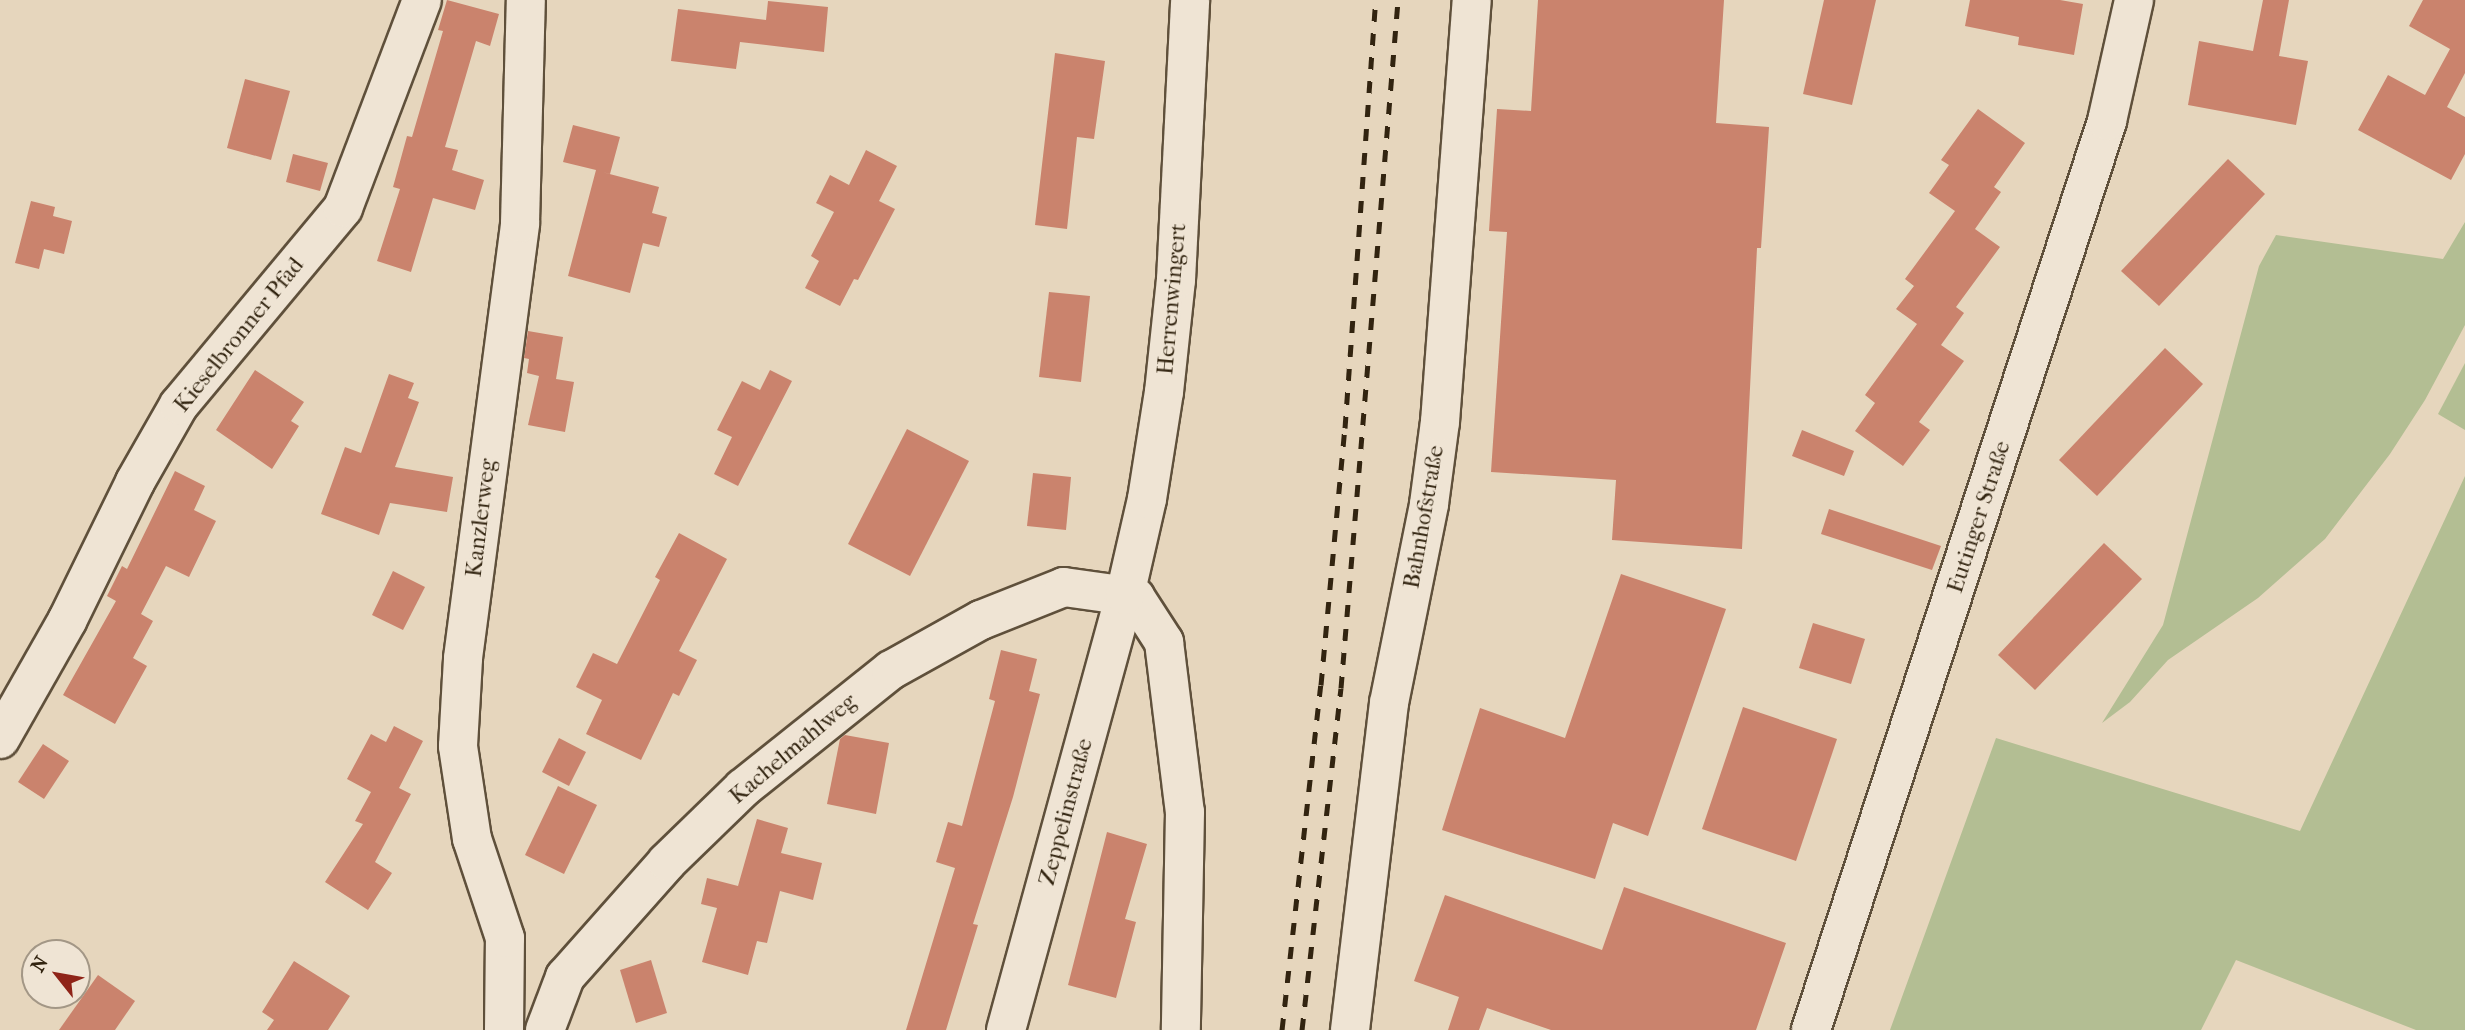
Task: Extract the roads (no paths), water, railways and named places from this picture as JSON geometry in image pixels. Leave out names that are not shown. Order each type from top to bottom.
[{"type":"street","name":"Kieselbronner Pfad","points":[[0,739],[67,621],[135,482],[179,405],[342,208],[422,0]]},
{"type":"street","name":"Kanzlerweg","points":[[504,1030],[505,939],[472,839],[458,746],[463,658],[520,223],[526,0]]},
{"type":"street","name":"Herrenwingert","points":[[1125,595],[1147,499],[1164,393],[1176,280],[1191,0]]},
{"type":"street","name":"Bahnhofstraße","points":[[1350,1030],[1389,703],[1429,503],[1440,422],[1472,0]]},
{"type":"street","name":"Eutinger Straße","points":[[1811,1030],[2107,121],[2134,0]]},
{"type":"street","name":"Kachelmahlweg","points":[[545,1030],[565,977],[667,862],[743,788],[891,670],[981,620],[1064,587],[1125,595]]},
{"type":"street","name":"Zeppelinstraße","points":[[1006,1030],[1125,595]]},
{"type":"street","points":[[1125,595],[1135,597],[1164,642],[1185,812],[1181,1030]]},
{"type":"railway","points":[[1282,1030],[1321,685],[1345,428],[1376,0]]},
{"type":"railway","points":[[1302,1030],[1341,688],[1398,0]]}]
